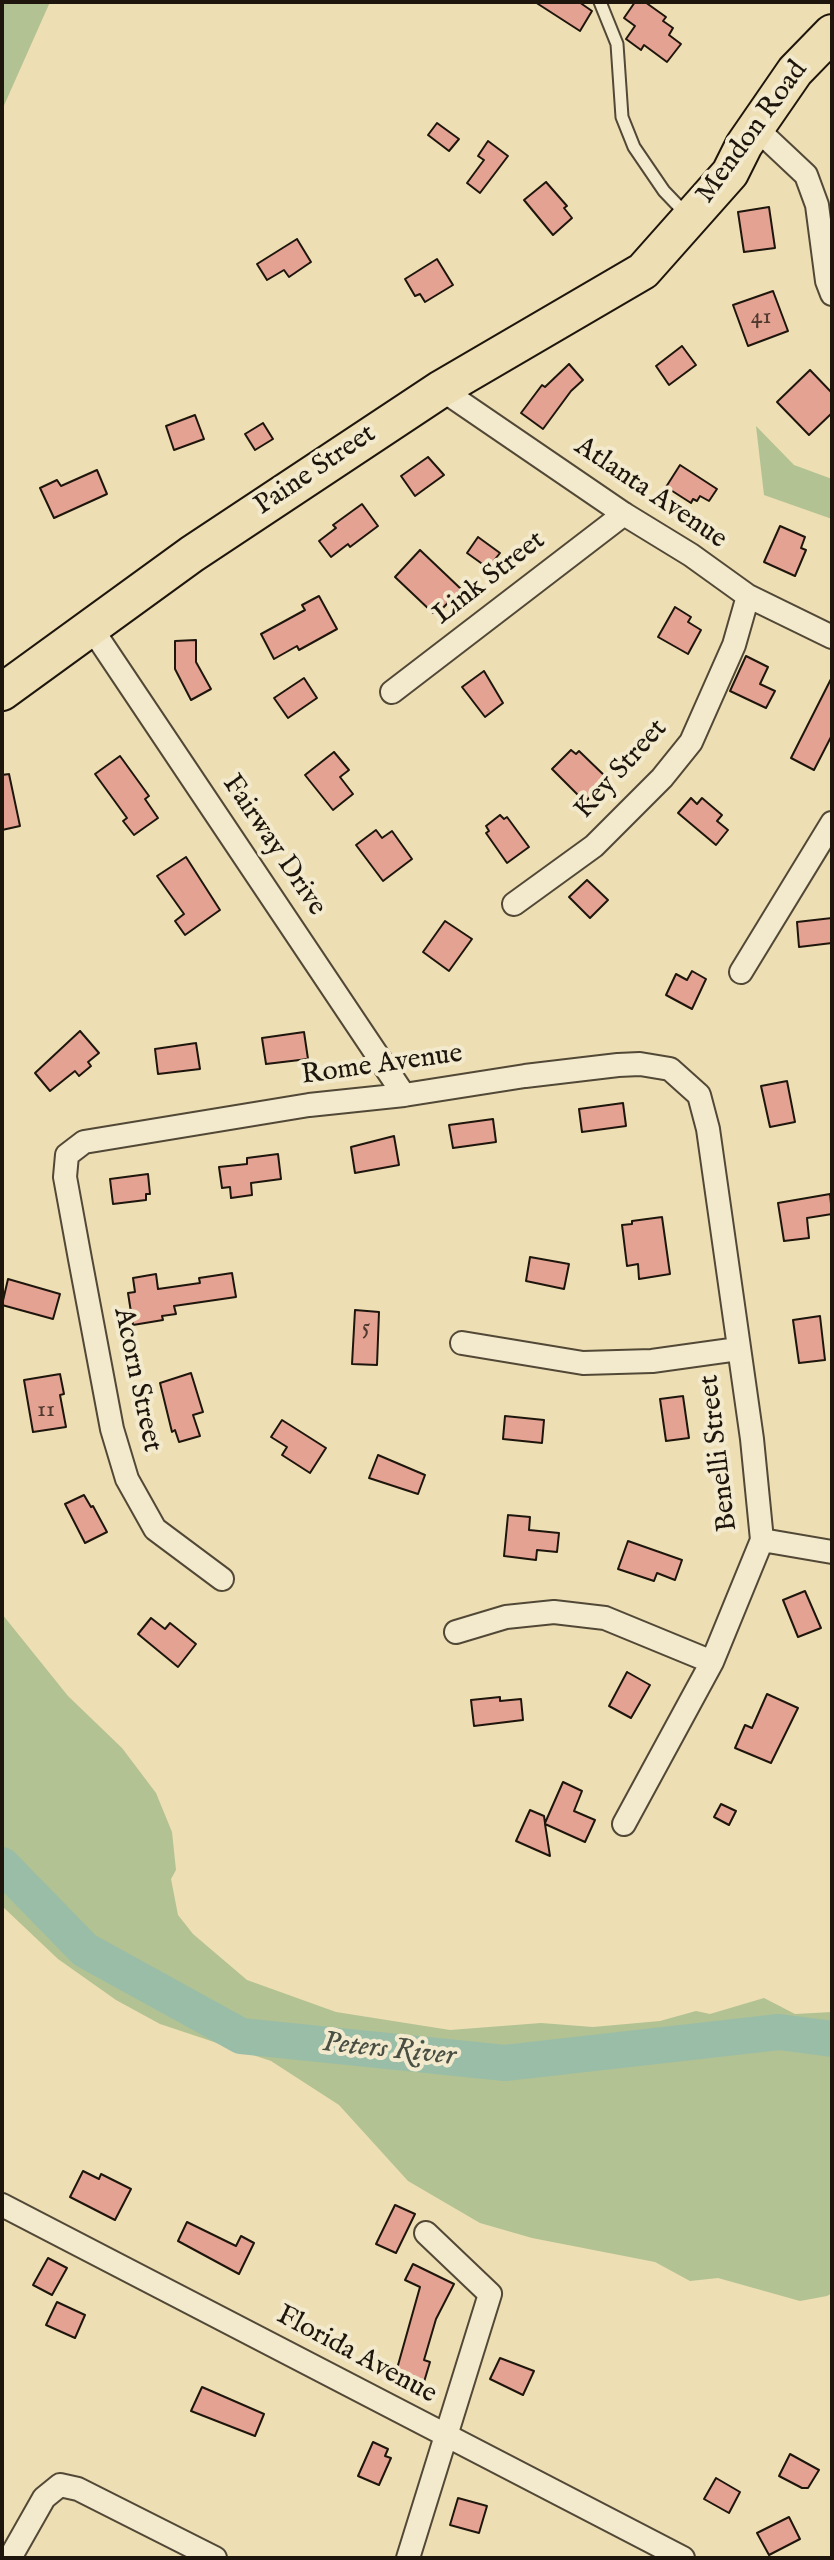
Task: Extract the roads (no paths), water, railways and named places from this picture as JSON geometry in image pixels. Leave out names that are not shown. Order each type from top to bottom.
[{"type":"main road","name":"Mendon Road","points":[[643,271],[730,173],[795,71],[832,33]]},
{"type":"main road","name":"Paine Street","points":[[2,692],[192,554],[441,389],[643,271]]},
{"type":"street","points":[[756,128],[806,175],[817,205],[827,281],[832,294]]},
{"type":"street","name":"Atlanta Avenue","points":[[441,389],[748,596],[832,637]]},
{"type":"street","name":"Link Street","points":[[392,692],[624,514]]},
{"type":"street","name":"Key Street","points":[[514,904],[594,846],[662,778],[691,742],[734,645],[748,596]]},
{"type":"street","name":"Fairway Drive","points":[[92,629],[404,1095]]},
{"type":"street","points":[[741,972],[832,823]]},
{"type":"street","name":"Rome Avenue","points":[[67,1155],[84,1142],[309,1105],[640,1064],[670,1069],[699,1095]]},
{"type":"street","name":"Benelli Street","points":[[624,1824],[712,1662],[762,1540],[752,1439],[708,1129],[699,1095]]},
{"type":"street","name":"Acorn Street","points":[[67,1155],[65,1177],[80,1259],[112,1429],[127,1479],[155,1529],[222,1579]]},
{"type":"street","points":[[462,1343],[583,1363],[652,1361],[738,1349]]},
{"type":"street","points":[[762,1540],[832,1552]]},
{"type":"street","points":[[456,1632],[506,1617],[554,1612],[605,1618],[712,1662]]},
{"type":"street","name":"Florida Avenue","points":[[2,2205],[683,2558]]},
{"type":"street","points":[[408,2558],[490,2294],[426,2233]]},
{"type":"street","points":[[10,2558],[44,2498],[60,2485],[78,2489],[215,2558]]},
{"type":"lane","points":[[600,2],[617,44],[622,117],[634,147],[664,191],[690,219]]},
{"type":"waterway","name":"Peters River","points":[[2,1865],[85,1950],[241,2036],[505,2063],[779,2032],[832,2039]]}]
